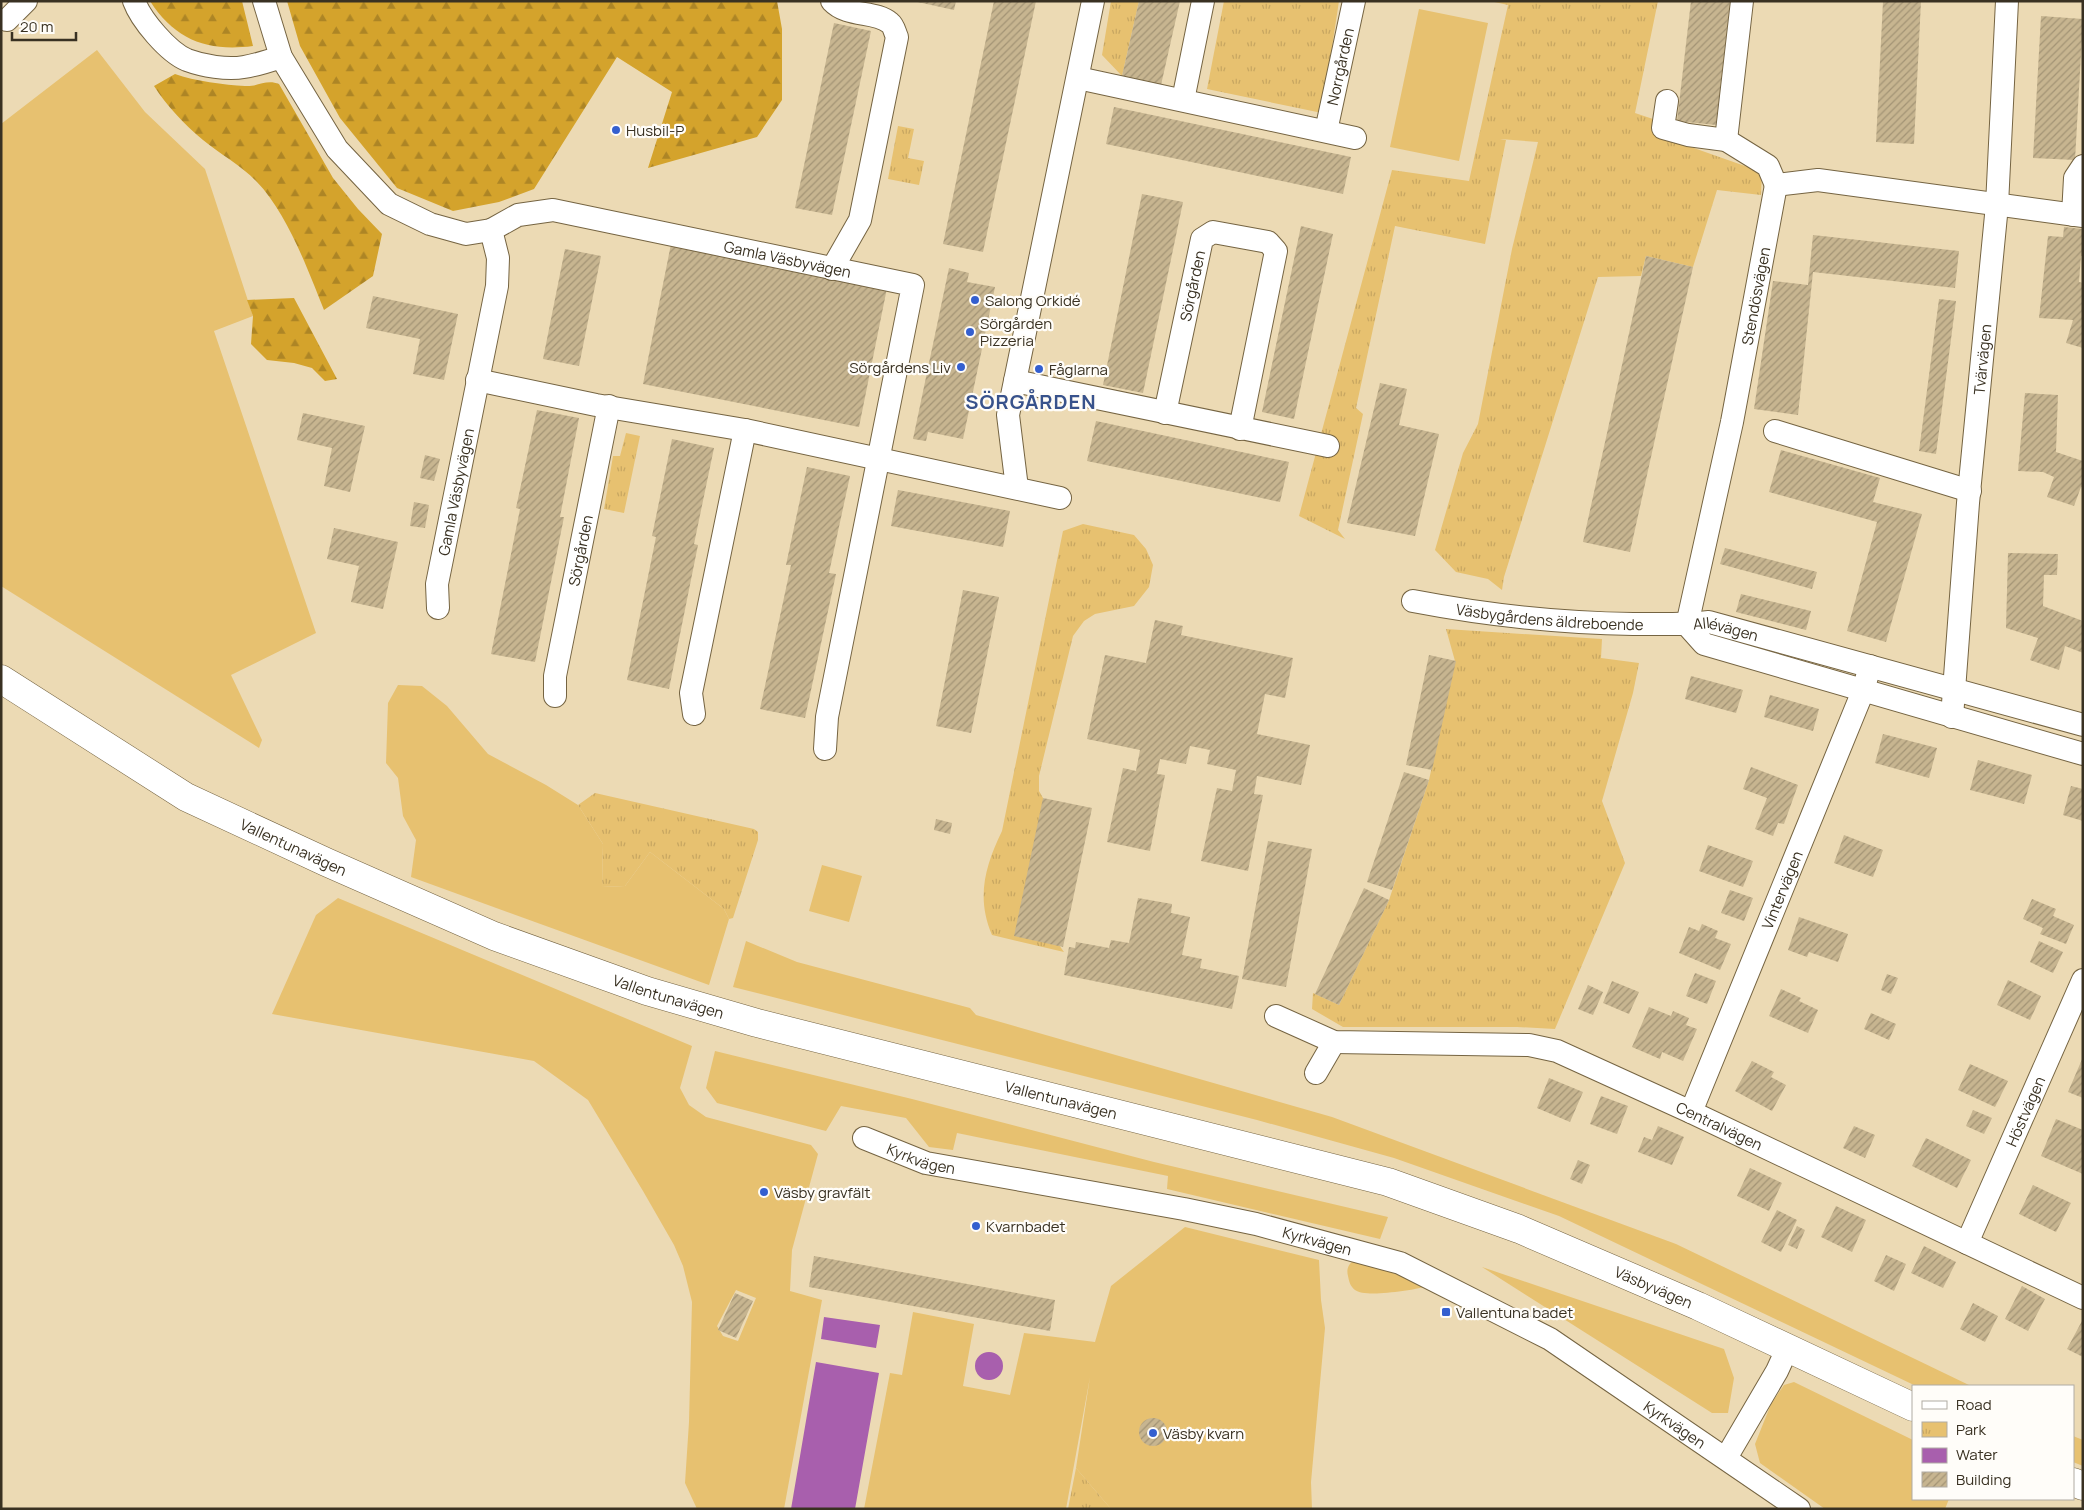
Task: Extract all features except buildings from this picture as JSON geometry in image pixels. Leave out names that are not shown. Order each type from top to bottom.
[{"type":"main road","name":"Vallentunavägen","points":[[1,679],[186,797],[326,862],[494,936],[647,991],[757,1022],[1388,1182]]},
{"type":"main road","name":"Väsbyvägen","points":[[1388,1182],[1519,1229],[1788,1347],[1912,1407]]},
{"type":"street","points":[[7,20],[26,1]]},
{"type":"street","points":[[134,1],[136,8],[157,37],[186,60],[216,67],[243,67],[282,57]]},
{"type":"street","name":"Gamla Väsbyvägen","points":[[264,1],[282,57],[337,149],[389,204],[430,224],[466,234],[491,230],[518,215],[553,210],[913,285],[879,459]]},
{"type":"street","points":[[832,1],[839,9],[884,20],[892,24],[897,38],[860,220],[832,269]]},
{"type":"street","points":[[1017,488],[1008,415],[1093,1]]},
{"type":"street","points":[[1183,100],[1203,1]]},
{"type":"street","name":"Norrgården","points":[[1326,131],[1354,1]]},
{"type":"street","points":[[1726,140],[1742,1]]},
{"type":"street","name":"Tvärvägen","points":[[1952,717],[1970,491],[1997,205],[2007,1]]},
{"type":"street","points":[[1078,78],[1355,138]]},
{"type":"street","points":[[1667,101],[1663,128],[1688,135],[1726,140],[1768,166],[1776,185],[1818,180],[2078,216],[2075,178],[2083,166]]},
{"type":"street","name":"Stendösvägen","points":[[1687,625],[1732,422],[1776,185]]},
{"type":"street","name":"Gamla Väsbyvägen","points":[[438,608],[437,584],[497,286],[498,258],[491,230]]},
{"type":"street","name":"Sörgården","points":[[1165,412],[1202,239],[1213,232],[1268,242],[1276,251],[1240,428]]},
{"type":"street","points":[[477,380],[745,430],[1060,498]]},
{"type":"street","points":[[1015,381],[1328,446]]},
{"type":"street","name":"Sörgården","points":[[554,696],[555,676],[609,406]]},
{"type":"street","points":[[694,714],[691,693],[745,430]]},
{"type":"street","points":[[1776,431],[1970,491]]},
{"type":"street","points":[[825,749],[827,717],[879,459]]},
{"type":"street","name":"Väsbygårdens äldreboende","points":[[1413,601],[1478,613],[1580,624],[1687,625]]},
{"type":"street","name":"Allévägen","points":[[1687,625],[1709,622],[2083,725]]},
{"type":"street","name":"Allévägen","points":[[1687,625],[1704,644],[2083,754]]},
{"type":"street","name":"Vintervägen","points":[[1691,1112],[1863,691],[1870,666]]},
{"type":"street","name":"Höstvägen","points":[[1967,1243],[2083,980]]},
{"type":"street","name":"Centralvägen","points":[[1276,1016],[1334,1042],[1529,1045],[1556,1051],[1691,1112],[2083,1298]]},
{"type":"street","points":[[1316,1073],[1334,1042]]},
{"type":"street","name":"Kyrkvägen","points":[[864,1138],[926,1163],[1202,1212],[1275,1229],[1400,1263],[1550,1339],[1799,1509]]},
{"type":"street","points":[[1726,1458],[1777,1371],[1788,1347]]},
{"type":"green space","points":[[150,1],[242,1],[253,46],[221,47],[207,45],[194,40],[170,25]]},
{"type":"green space","points":[[287,1],[777,1],[782,29],[782,100],[757,137],[648,168],[672,92],[617,57],[534,189],[499,202],[453,211],[397,188],[340,118],[300,46]]},
{"type":"green space","points":[[1111,1],[1139,1],[1122,76],[1102,55]]},
{"type":"green space","points":[[1224,1],[1339,1],[1322,113],[1207,89]]},
{"type":"green space","points":[[1490,1],[1658,1],[1635,113],[1653,119],[1654,134],[1762,172],[1761,195],[1717,190],[1693,267],[1646,256],[1641,276],[1598,277],[1504,577],[1502,590],[1488,579],[1456,572],[1435,550],[1463,453],[1478,424],[1512,249],[1538,142],[1500,139],[1506,140],[1485,244],[1395,226],[1356,408],[1363,414],[1338,530],[1345,539],[1299,516],[1392,170],[1469,181],[1508,5]]},
{"type":"green space","points":[[1419,9],[1488,23],[1459,161],[1390,147]]},
{"type":"green space","points":[[97,50],[145,112],[205,169],[253,316],[214,331],[316,633],[231,675],[262,740],[259,748],[1,586],[1,124]]},
{"type":"green space","points":[[175,74],[200,81],[228,85],[250,86],[270,82],[279,84],[333,178],[358,209],[382,234],[373,276],[324,310],[296,243],[278,209],[268,195],[245,171],[189,128],[170,108],[154,86]]},
{"type":"green space","points":[[898,126],[914,129],[908,158],[924,161],[919,185],[888,179]]},
{"type":"green space","points":[[294,298],[337,379],[325,381],[312,368],[294,363],[267,360],[251,344],[253,316],[247,300]]},
{"type":"green space","points":[[626,433],[640,436],[624,513],[604,509],[613,456],[620,456]]},
{"type":"green space","points":[[1083,524],[1134,535],[1146,549],[1153,565],[1149,587],[1134,606],[1095,614],[1084,621],[1073,636],[1039,776],[1039,791],[1043,798],[1059,945],[1064,952],[992,935],[984,908],[984,895],[987,870],[1002,831],[1063,531]]},
{"type":"green space","points":[[1446,629],[1602,639],[1601,658],[1639,663],[1633,693],[1602,801],[1625,863],[1555,1029],[1517,1027],[1343,1027],[1312,1009],[1313,993],[1339,1005],[1389,900],[1429,780],[1455,661]]},
{"type":"green space","points":[[398,685],[422,686],[447,706],[488,754],[546,785],[578,805],[603,844],[602,887],[625,886],[650,852],[724,909],[729,919],[709,985],[411,877],[416,840],[403,816],[398,778],[386,763],[388,703]]},
{"type":"green space","points":[[595,793],[754,829],[758,832],[758,840],[733,918],[729,919],[724,909],[650,852],[625,886],[602,887],[603,844],[578,805]]},
{"type":"green space","points":[[822,865],[862,876],[849,922],[809,911]]},
{"type":"green space","points":[[338,898],[692,1046],[680,1088],[689,1105],[706,1117],[811,1145],[818,1154],[792,1250],[790,1291],[822,1300],[784,1509],[697,1509],[685,1483],[689,1422],[692,1302],[683,1266],[674,1245],[588,1100],[534,1061],[272,1014],[316,915]],"holes":[[[736,1290],[756,1298],[738,1341],[723,1336],[717,1326]]]},
{"type":"green space","points":[[746,941],[797,962],[970,1008],[976,1015],[1332,1117],[1676,1244],[1969,1385],[1914,1385],[1559,1216],[1394,1158],[1257,1120],[733,987]]},
{"type":"green space","points":[[715,1051],[912,1099],[1154,1162],[1388,1217],[1380,1239],[1167,1189],[1168,1176],[957,1133],[953,1150],[929,1147],[906,1118],[841,1106],[826,1131],[717,1103],[706,1088]]},
{"type":"green space","points":[[1185,1227],[1319,1260],[1321,1300],[1325,1328],[1311,1482],[1312,1509],[1111,1509],[1076,1468],[1090,1377],[1066,1509],[864,1509],[890,1373],[902,1375],[913,1312],[974,1324],[963,1386],[1010,1395],[1024,1333],[1095,1342],[1111,1286]]},
{"type":"green space","points":[[1355,1259],[1425,1285],[1425,1287],[1389,1293],[1368,1293],[1355,1290],[1349,1282],[1347,1271],[1348,1266]]},
{"type":"green space","points":[[1482,1267],[1724,1349],[1734,1378],[1728,1413],[1712,1413]]},
{"type":"green space","points":[[1794,1382],[1912,1440],[1912,1500],[1949,1500],[1945,1509],[1825,1509],[1760,1463],[1755,1444],[1771,1404],[1784,1385]]},
{"type":"green space","points":[[2074,1436],[2083,1440],[2083,1466],[2074,1462]]},
{"type":"green space","points":[[1076,1468],[1111,1509],[1068,1509]]},
{"type":"water","points":[[824,1317],[880,1325],[876,1348],[821,1339]]},
{"type":"water","points":[[989,1352],[999,1356],[1003,1366],[999,1376],[989,1380],[979,1376],[975,1366],[979,1356]]},
{"type":"water","points":[[816,1362],[879,1373],[855,1509],[791,1509]]},
{"type":"place","name":"Husbil-P","points":[[616,130]]},
{"type":"place","name":"Salong Orkidé","points":[[975,300]]},
{"type":"place","name":"Sörgården Pizzeria","points":[[970,332]]},
{"type":"place","name":"Sörgårdens Liv","points":[[961,367]]},
{"type":"place","name":"Fåglarna","points":[[1039,369]]},
{"type":"place","name":"Väsby gravfält","points":[[764,1192]]},
{"type":"place","name":"Kvarnbadet","points":[[976,1226]]},
{"type":"place","name":"Vallentuna badet","points":[[1446,1312]]},
{"type":"place","name":"Väsby kvarn","points":[[1153,1433]]},
{"type":"district","name":"SÖRGÅRDEN","points":[[1031,401]]}]
